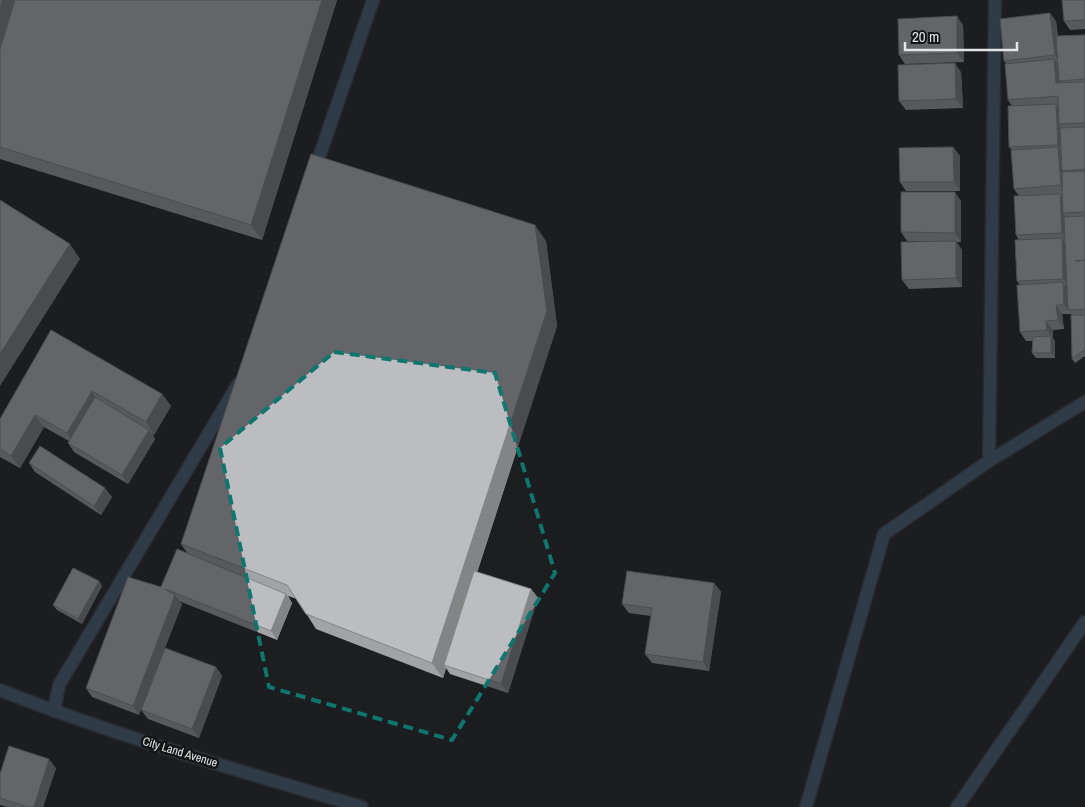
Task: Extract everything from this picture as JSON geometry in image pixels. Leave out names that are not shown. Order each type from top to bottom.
[{"type":"street","points":[[308,188],[374,0]]},
{"type":"street","points":[[989,461],[995,0]]},
{"type":"street","points":[[54,711],[59,685],[244,375]]},
{"type":"street","points":[[806,807],[884,534],[989,461],[1085,402]]},
{"type":"street","points":[[957,807],[1085,622]]},
{"type":"street","name":"City Land Avenue","points":[[0,690],[136,739],[362,807]]},
{"type":"highlighted area","points":[[334,352],[495,373],[555,573],[452,740],[269,687],[220,448]]},
{"type":"building","points":[[15,0],[322,0],[251,225],[0,147],[0,49]]},
{"type":"building","points":[[1062,0],[1085,0],[1085,20],[1064,21]]},
{"type":"building","points":[[1050,13],[1055,55],[1004,61],[1000,19]]},
{"type":"building","points":[[957,16],[957,53],[899,55],[898,19]]},
{"type":"building","points":[[1085,35],[1085,79],[1059,81],[1056,36]]},
{"type":"building","points":[[1054,59],[1056,83],[1085,82],[1085,123],[1059,124],[1058,96],[1008,100],[1005,64]]},
{"type":"building","points":[[955,63],[956,99],[899,101],[898,65]]},
{"type":"building","points":[[1056,104],[1058,145],[1009,147],[1008,106]]},
{"type":"building","points":[[1085,127],[1085,169],[1062,171],[1060,128]]},
{"type":"building","points":[[953,147],[954,182],[900,182],[899,148]]},
{"type":"building","points":[[1058,147],[1061,185],[1014,189],[1011,150]]},
{"type":"building","points":[[311,154],[535,225],[547,311],[432,663],[306,614],[287,585],[181,544]]},
{"type":"building","points":[[1085,171],[1085,212],[1063,213],[1062,172]]},
{"type":"building","points":[[901,192],[955,192],[955,233],[901,232]]},
{"type":"building","points":[[1060,194],[1062,233],[1016,235],[1014,196]]},
{"type":"building","points":[[0,200],[70,244],[0,354]]},
{"type":"building","points":[[1085,216],[1085,309],[1068,310],[1064,217]]},
{"type":"building","points":[[1062,238],[1063,279],[1017,281],[1015,240]]},
{"type":"building","points":[[956,241],[956,278],[902,280],[901,242]]},
{"type":"building","points":[[1063,282],[1064,305],[1056,305],[1058,320],[1046,321],[1047,330],[1020,332],[1017,285]]},
{"type":"building","points":[[1071,315],[1085,315],[1085,349],[1072,359]]},
{"type":"building","points":[[51,330],[162,394],[146,422],[92,391],[67,433],[35,415],[11,456],[0,449],[0,419]]},
{"type":"building","points":[[1051,336],[1051,353],[1032,353],[1033,337]]},
{"type":"building","points":[[95,397],[149,430],[122,475],[68,443]]},
{"type":"building","points":[[40,446],[105,488],[94,506],[29,463]]},
{"type":"building","points":[[177,549],[286,594],[271,631],[165,589],[175,595],[133,706],[86,688],[128,577],[161,587]]},
{"type":"building","points":[[73,568],[99,581],[78,619],[53,605]]},
{"type":"building","points":[[474,571],[531,589],[501,684],[444,665]]},
{"type":"building","points":[[627,571],[714,583],[703,662],[645,654],[652,608],[622,604]]},
{"type":"building","points":[[165,648],[216,667],[192,729],[141,710]]},
{"type":"building","points":[[9,746],[49,759],[34,807],[28,807],[0,798],[0,774]]}]
